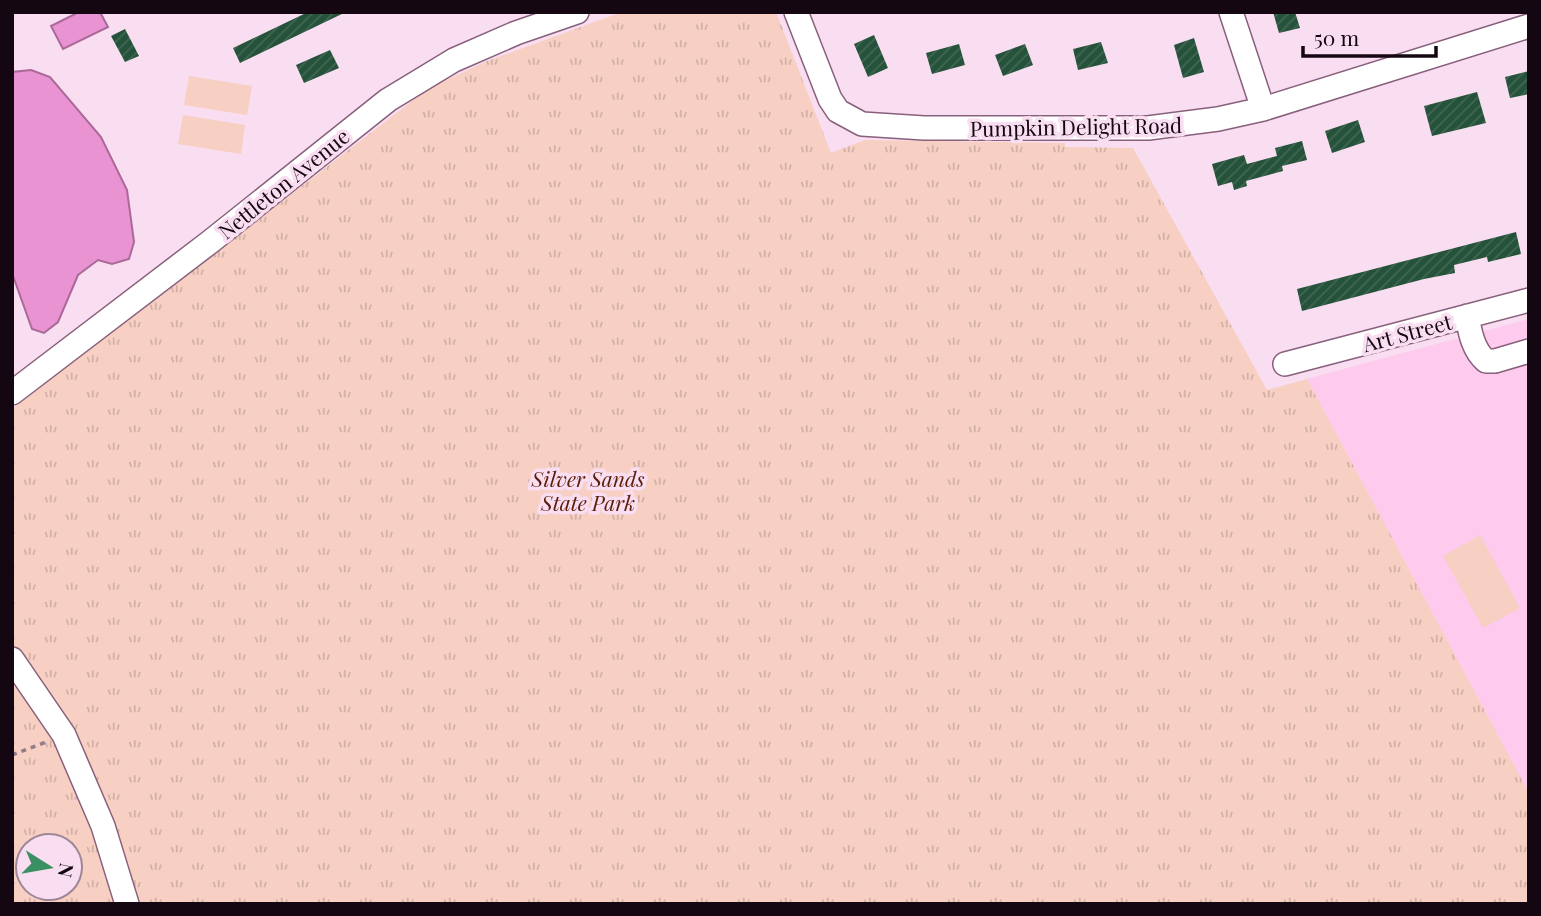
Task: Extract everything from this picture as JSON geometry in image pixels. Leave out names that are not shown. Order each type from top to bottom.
[{"type":"street","name":"Nettleton Avenue","points":[[12,393],[388,100],[454,60],[516,33],[577,12]]},
{"type":"street","name":"Pumpkin Delight Road","points":[[796,12],[830,99],[838,111],[862,124],[924,128],[1148,128],[1218,119],[1263,109],[1529,26]]},
{"type":"street","points":[[1231,12],[1263,109]]},
{"type":"street","points":[[1527,12],[1529,18]]},
{"type":"street","name":"Art Street","points":[[1285,364],[1529,300]]},
{"type":"street","points":[[1466,316],[1471,337],[1479,355],[1486,361],[1529,351]]},
{"type":"street","points":[[12,659],[64,735],[103,826],[127,904]]},
{"type":"path","points":[[12,755],[64,735]]},
{"type":"shaded area","points":[[79,12],[100,12],[108,27],[63,49],[51,26]]},
{"type":"shaded area","points":[[31,70],[50,77],[101,137],[127,190],[134,242],[129,259],[112,264],[98,260],[78,275],[58,322],[44,333],[32,329],[12,273],[12,72]]},
{"type":"shaded area","points":[[1529,319],[1529,793],[1307,379]]},
{"type":"green space","name":"Silver Sands State Park","points":[[622,12],[776,12],[831,153],[865,140],[1065,143],[1065,147],[1133,148],[1267,390],[1307,379],[1529,793],[1529,904],[12,904],[12,409],[429,88],[487,61]]},
{"type":"green space","points":[[189,76],[252,86],[247,115],[184,105]]},
{"type":"green space","points":[[183,115],[245,125],[241,154],[178,144]]},
{"type":"green space","points":[[1480,535],[1520,608],[1483,628],[1443,556]]},
{"type":"building","points":[[308,12],[346,12],[240,63],[233,48]]},
{"type":"building","points":[[1273,12],[1295,12],[1300,28],[1279,33]]},
{"type":"building","points":[[125,29],[139,56],[125,62],[111,36]]},
{"type":"building","points":[[874,35],[888,68],[868,77],[854,44]]},
{"type":"building","points":[[1194,38],[1204,72],[1183,78],[1174,45]]},
{"type":"building","points":[[1101,42],[1108,63],[1078,70],[1073,49]]},
{"type":"building","points":[[959,44],[965,65],[932,74],[926,53]]},
{"type":"building","points":[[1025,44],[1033,65],[1003,76],[995,55]]},
{"type":"building","points":[[330,50],[339,68],[304,83],[296,65]]},
{"type":"building","points":[[1529,71],[1529,94],[1510,98],[1505,77]]},
{"type":"building","points":[[1477,92],[1486,123],[1432,136],[1424,106]]},
{"type":"building","points":[[1358,120],[1365,142],[1332,153],[1325,131]]},
{"type":"building","points":[[1302,141],[1307,160],[1282,166],[1283,171],[1246,181],[1247,186],[1234,190],[1232,182],[1218,186],[1212,164],[1244,155],[1247,164],[1277,156],[1275,148]]},
{"type":"building","points":[[1516,232],[1521,254],[1488,262],[1487,257],[1454,265],[1455,273],[1302,311],[1297,289]]}]
